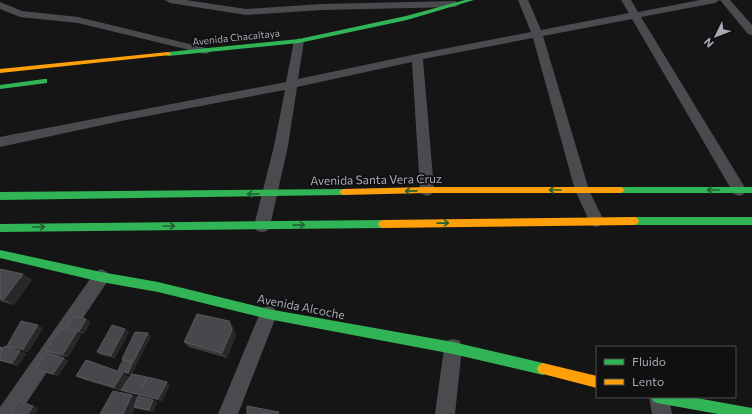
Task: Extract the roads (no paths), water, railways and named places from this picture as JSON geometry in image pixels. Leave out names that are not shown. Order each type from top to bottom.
[{"type":"street","points":[[170,0],[246,12],[382,3],[455,4]]},
{"type":"street","name":"Avenida Chacaltaya","points":[[0,71],[299,41],[378,25],[471,0]]},
{"type":"street","points":[[523,0],[537,34],[582,190],[596,221]]},
{"type":"street","points":[[626,0],[739,190]]},
{"type":"street","points":[[0,142],[290,85],[417,57],[715,0]]},
{"type":"street","points":[[725,0],[752,32]]},
{"type":"street","points":[[0,5],[20,14],[78,20],[206,51]]},
{"type":"street","points":[[262,226],[281,146],[290,85],[299,41]]},
{"type":"street","points":[[129,68],[206,51]]},
{"type":"street","points":[[417,57],[427,190]]},
{"type":"street","points":[[0,87],[53,80]]},
{"type":"street","name":"Avenida Santa Vera Cruz","points":[[0,196],[269,194],[427,190],[752,190]]},
{"type":"street","points":[[0,228],[596,221],[751,222]]},
{"type":"street","name":"Avenida Alcoche","points":[[0,254],[101,277],[158,287],[268,314],[453,348],[596,382]]},
{"type":"street","points":[[7,414],[101,277]]},
{"type":"street","points":[[228,414],[268,314]]},
{"type":"street","points":[[445,414],[453,348]]},
{"type":"street","points":[[658,398],[662,414]]},
{"type":"street","points":[[664,398],[752,414]]}]
